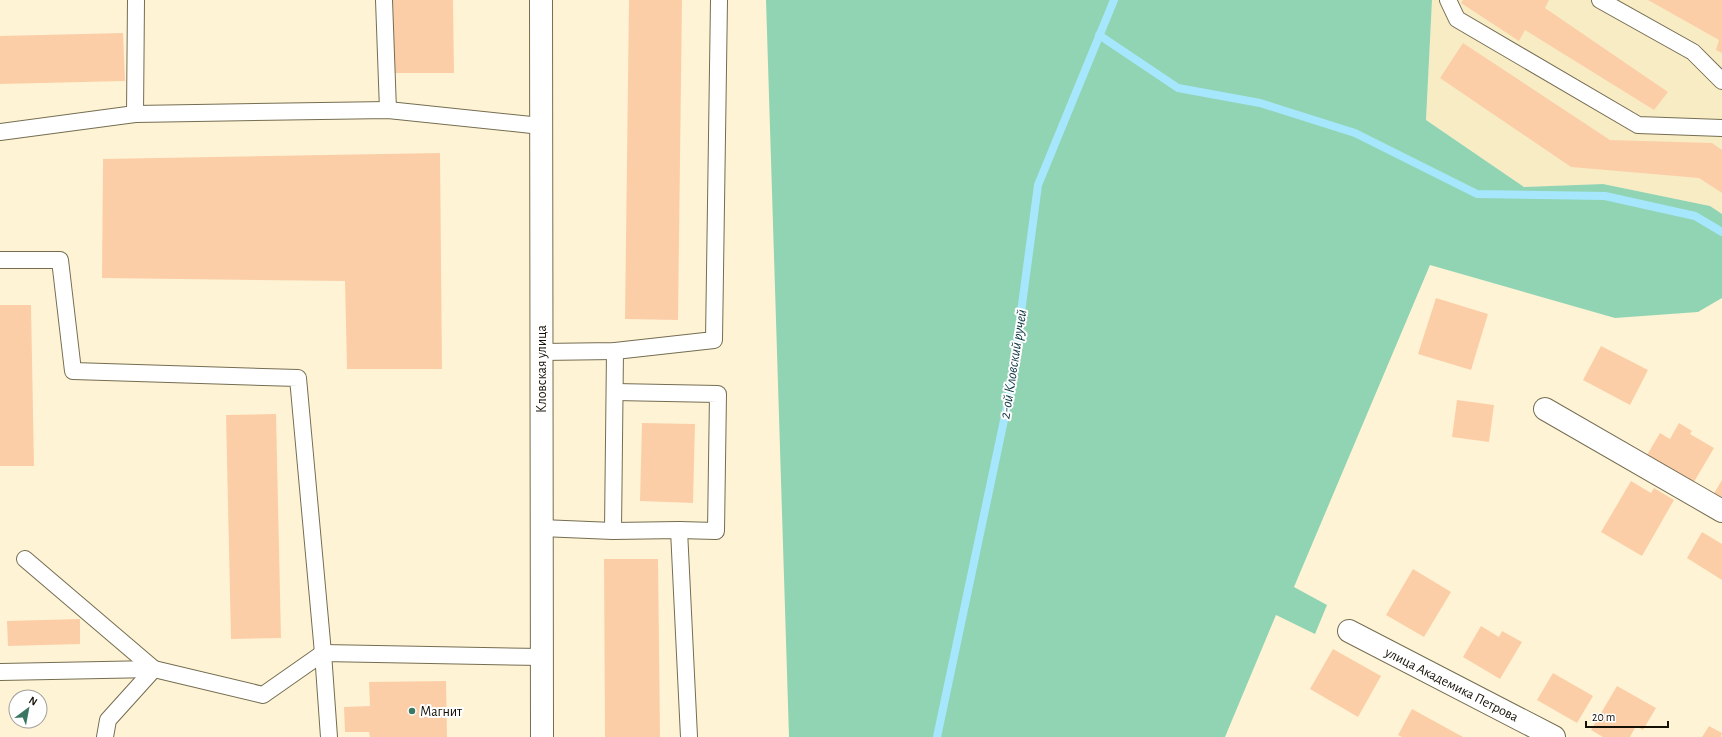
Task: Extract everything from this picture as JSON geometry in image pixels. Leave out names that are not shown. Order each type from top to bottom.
[{"type":"street","name":"Кловская улица","points":[[541,0],[542,737]]},
{"type":"street","points":[[1545,409],[1722,511]]},
{"type":"street","name":"улица Академика Петрова","points":[[1349,631],[1554,737]]},
{"type":"lane","points":[[136,0],[136,114]]},
{"type":"lane","points":[[384,0],[388,110]]},
{"type":"lane","points":[[541,352],[615,351],[714,340],[719,0]]},
{"type":"lane","points":[[1448,0],[1458,19],[1638,125],[1722,128]]},
{"type":"lane","points":[[1600,0],[1693,52],[1722,81]]},
{"type":"lane","points":[[0,132],[136,114],[388,110],[541,126]]},
{"type":"lane","points":[[0,260],[60,260],[74,371],[298,378],[323,653],[329,737]]},
{"type":"lane","points":[[613,531],[615,351]]},
{"type":"lane","points":[[541,528],[613,531],[716,531],[718,394],[614,392]]},
{"type":"lane","points":[[679,530],[689,737]]},
{"type":"lane","points":[[25,559],[154,670]]},
{"type":"lane","points":[[0,672],[154,670],[263,695],[323,653],[542,657]]},
{"type":"lane","points":[[105,737],[108,720],[154,670]]},
{"type":"shaded area","points":[[1432,0],[1722,0],[1722,214],[1710,206],[1603,184],[1524,187],[1426,120]]},
{"type":"green space","points":[[766,0],[1432,0],[1426,120],[1524,187],[1603,184],[1710,206],[1722,214],[1722,298],[1698,312],[1615,318],[1430,265],[1294,587],[1327,605],[1315,634],[1276,615],[1225,737],[789,737]]},
{"type":"building","points":[[393,0],[453,0],[454,73],[394,73]]},
{"type":"building","points":[[629,0],[682,0],[678,320],[625,319]]},
{"type":"building","points":[[1463,0],[1549,0],[1545,8],[1668,92],[1654,110],[1525,30],[1519,41],[1461,3]]},
{"type":"building","points":[[1648,0],[1722,0],[1722,53],[1716,50],[1719,40]]},
{"type":"building","points":[[123,33],[125,81],[0,84],[0,36]]},
{"type":"building","points":[[1463,43],[1610,140],[1712,143],[1722,150],[1722,193],[1699,178],[1571,167],[1440,78]]},
{"type":"building","points":[[440,153],[442,369],[347,369],[345,281],[102,278],[103,159]]},
{"type":"building","points":[[1436,298],[1488,314],[1471,370],[1418,354]]},
{"type":"building","points":[[0,305],[31,305],[34,466],[0,466]]},
{"type":"building","points":[[1601,346],[1648,370],[1630,405],[1583,380]]},
{"type":"building","points":[[1457,400],[1494,405],[1489,442],[1452,437]]},
{"type":"building","points":[[276,414],[281,638],[231,639],[226,415]]},
{"type":"building","points":[[642,423],[695,424],[693,503],[640,501]]},
{"type":"building","points":[[1679,423],[1692,431],[1690,434],[1714,448],[1691,487],[1644,460],[1660,433],[1670,439]]},
{"type":"building","points":[[1722,480],[1722,500],[1713,495]]},
{"type":"building","points":[[1631,481],[1651,493],[1654,488],[1674,500],[1642,556],[1601,532]]},
{"type":"building","points":[[1702,532],[1722,544],[1722,580],[1687,558]]},
{"type":"building","points":[[604,559],[658,559],[660,737],[605,737]]},
{"type":"building","points":[[1413,569],[1451,592],[1424,637],[1386,615]]},
{"type":"building","points":[[80,619],[80,644],[8,646],[7,621]]},
{"type":"building","points":[[1481,626],[1499,637],[1502,631],[1522,642],[1500,679],[1463,657]]},
{"type":"building","points":[[1333,649],[1381,676],[1358,717],[1310,689]]},
{"type":"building","points":[[1553,673],[1593,696],[1577,723],[1537,700]]},
{"type":"building","points":[[446,681],[447,737],[370,737],[369,732],[345,732],[344,707],[370,706],[369,682]]},
{"type":"building","points":[[1617,686],[1656,708],[1643,730],[1636,726],[1630,737],[1603,737],[1591,730]]},
{"type":"building","points":[[1412,709],[1463,737],[1402,737],[1398,735]]},
{"type":"building","points":[[1709,726],[1722,733],[1721,737],[1702,737]]},
{"type":"waterway","name":"2-ой Кловский ручей","points":[[937,737],[1011,387],[1038,185],[1114,0]]},
{"type":"waterway","points":[[1099,35],[1178,88],[1260,103],[1355,133],[1477,194],[1605,196],[1695,216],[1722,232]]},
{"type":"place","name":"Магнит","points":[[412,711]]}]
